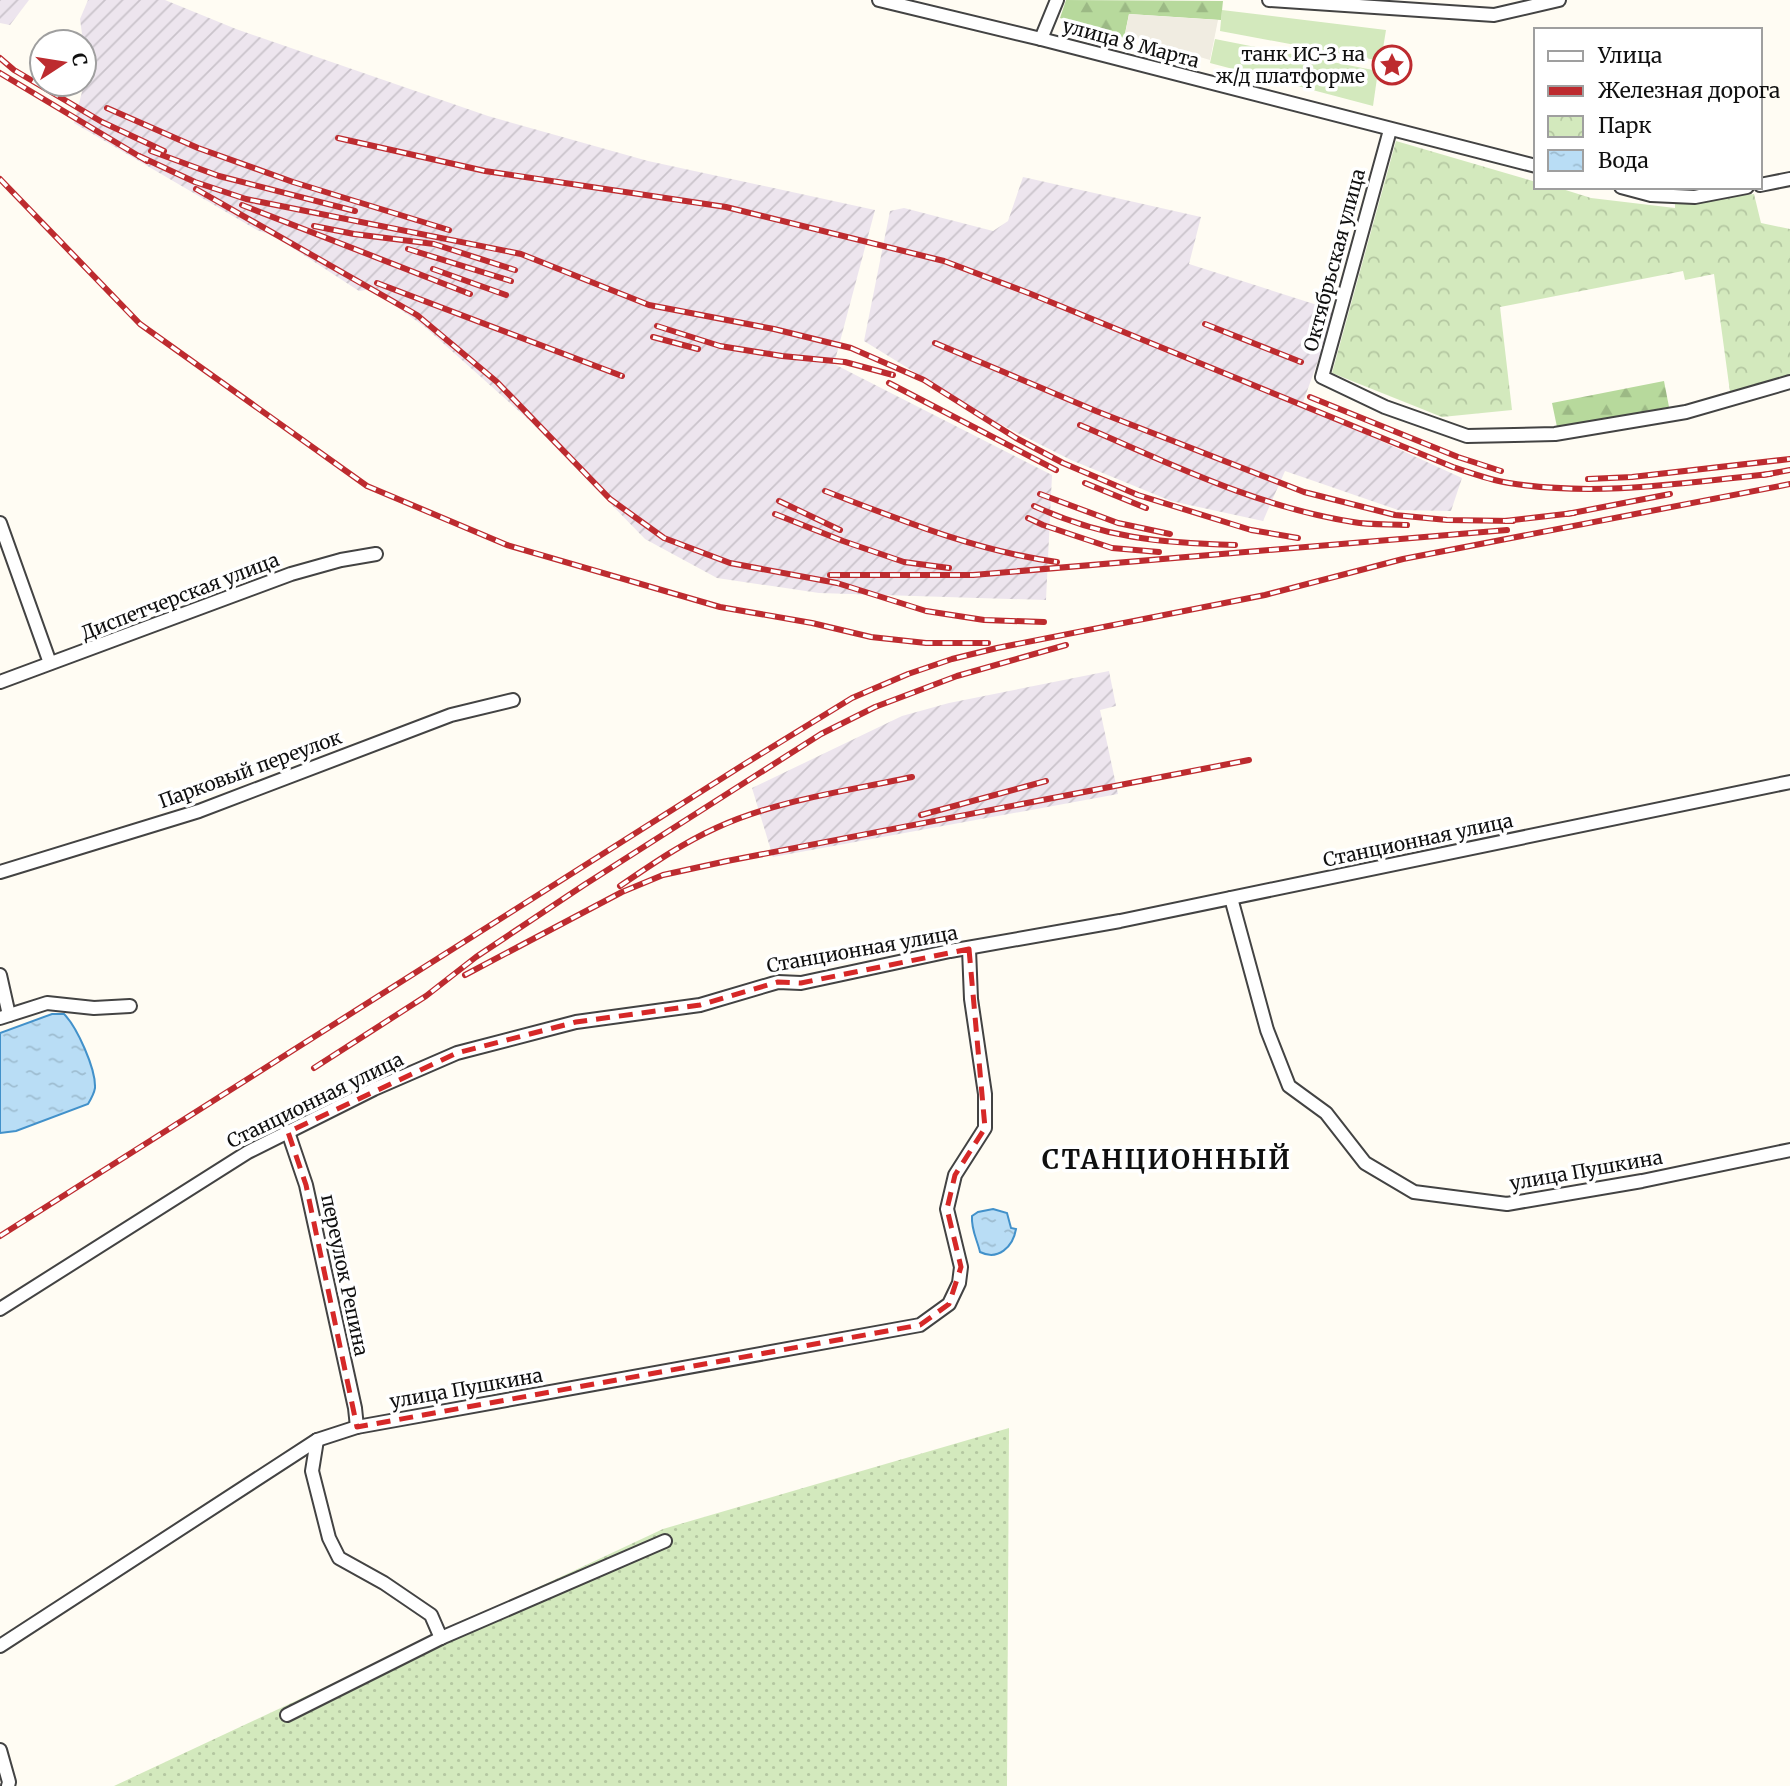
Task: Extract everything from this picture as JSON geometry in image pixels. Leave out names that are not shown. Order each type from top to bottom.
[{"type":"street","name":"улица 8 Марта","points":[[879,0],[1534,166]]},
{"type":"street","points":[[1041,39],[1057,0]]},
{"type":"street","points":[[1269,0],[1494,15],[1559,0]]},
{"type":"street","points":[[1433,0],[1444,11]]},
{"type":"street","name":"Октябрьская улица","points":[[1390,130],[1322,377],[1385,407],[1467,436],[1555,434],[1686,412],[1790,382]]},
{"type":"street","points":[[1762,185],[1790,179]]},
{"type":"street","points":[[1628,189],[1651,195],[1695,197],[1737,189]]},
{"type":"street","points":[[0,523],[50,663]]},
{"type":"street","name":"Диспетчерская улица","points":[[0,682],[291,574],[341,560],[376,554]]},
{"type":"street","name":"Парковый переулок","points":[[2,866],[199,811],[451,715],[513,700]]},
{"type":"street","name":"Станционная улица","points":[[0,1309],[248,1152],[374,1089],[457,1053],[576,1022],[700,1004],[778,982],[801,983],[1231,898],[1790,782]]},
{"type":"street","name":"улица Пушкина","points":[[1231,898],[1267,1030],[1289,1086],[1326,1113],[1365,1163],[1414,1192],[1507,1204],[1642,1181],[1790,1150]]},
{"type":"street","name":"улица Пушкина","points":[[0,1646],[317,1440],[357,1427],[920,1325],[949,1304],[959,1283],[961,1267],[947,1209],[955,1175],[985,1128],[985,1094],[971,999],[970,949]]},
{"type":"street","points":[[0,975],[4,1016],[47,1003],[94,1008],[130,1006]]},
{"type":"street","name":"переулок Репина","points":[[288,1132],[306,1185],[357,1427]]},
{"type":"street","points":[[317,1440],[312,1471],[329,1538],[339,1558],[384,1583],[431,1615],[441,1638]]},
{"type":"street","points":[[287,1715],[441,1638],[666,1541]]},
{"type":"street","points":[[0,1750],[8,1786]]},
{"type":"highlighted area","points":[[969,949],[985,1128],[955,1175],[947,1209],[961,1267],[949,1304],[920,1325],[357,1427],[306,1185],[288,1132],[457,1053],[576,1022],[700,1005],[778,982],[801,983]]},
{"type":"shaded area","points":[[0,0],[29,0],[10,25],[0,23]]},
{"type":"shaded area","points":[[88,0],[165,0],[236,29],[488,116],[648,161],[875,210],[834,364],[1052,475],[1046,600],[819,593],[717,578],[645,539],[530,421],[425,327],[372,289],[359,291],[276,237],[257,230],[74,123],[80,98],[98,98],[98,28],[81,28],[80,19]]},
{"type":"shaded area","points":[[1129,14],[1218,20],[1210,60],[1125,35]]},
{"type":"shaded area","points":[[1023,177],[1201,217],[1189,264],[1336,311],[1302,405],[1462,478],[1451,511],[1398,510],[1285,471],[1263,521],[1171,501],[1071,460],[992,420],[864,341],[890,211],[904,208],[993,231],[1008,221]]},
{"type":"shaded area","points":[[1109,671],[1116,706],[1100,710],[1118,794],[773,857],[752,788],[902,716],[949,703]]},
{"type":"green space","points":[[1066,0],[1223,1],[1221,20],[1129,14],[1124,38],[1060,18]]},
{"type":"green space","points":[[1222,10],[1386,30],[1381,61],[1220,31]]},
{"type":"green space","points":[[1215,39],[1378,71],[1373,106],[1210,63]]},
{"type":"green space","points":[[1396,141],[1534,181],[1534,189],[1562,189],[1591,198],[1675,208],[1675,203],[1754,194],[1761,223],[1790,229],[1790,375],[1730,392],[1714,274],[1685,280],[1683,271],[1500,307],[1512,410],[1442,417],[1332,373]]},
{"type":"green space","points":[[1664,381],[1669,407],[1557,427],[1552,403]]},
{"type":"green space","points":[[1009,1428],[1007,1786],[114,1786],[663,1529]]},
{"type":"water","points":[[52,1014],[64,1014],[80,1038],[92,1070],[95,1088],[93,1094],[88,1104],[16,1131],[0,1133],[0,1033]]},
{"type":"water","points":[[993,1209],[1007,1213],[1011,1228],[1016,1229],[1008,1247],[993,1255],[980,1252],[972,1216]]},
{"type":"railway","points":[[0,58],[14,70],[102,122],[164,151]]},
{"type":"railway","points":[[0,73],[147,161]]},
{"type":"railway","points":[[107,108],[198,148],[293,182],[449,230]]},
{"type":"railway","points":[[338,138],[485,171],[726,207],[944,261],[1453,467],[1495,480],[1542,487],[1607,489],[1770,474]]},
{"type":"railway","points":[[151,151],[219,176],[355,211]]},
{"type":"railway","points":[[139,156],[195,182],[246,199],[521,254],[649,305],[774,329],[851,348],[924,380],[1016,438],[1063,463],[1138,495],[1251,530],[1298,538]]},
{"type":"railway","points":[[0,179],[140,324],[367,486],[507,545],[720,607],[812,623],[871,637],[926,643],[988,643]]},
{"type":"railway","points":[[196,189],[417,315],[497,382],[610,499],[664,538],[730,563],[837,583],[926,611],[984,620],[1044,622]]},
{"type":"railway","points":[[242,205],[470,294]]},
{"type":"railway","points":[[314,226],[434,244],[515,270]]},
{"type":"railway","points":[[408,249],[511,281]]},
{"type":"railway","points":[[433,269],[506,295]]},
{"type":"railway","points":[[377,283],[622,376]]},
{"type":"railway","points":[[1205,324],[1301,362]]},
{"type":"railway","points":[[657,326],[720,346],[845,362],[893,375]]},
{"type":"railway","points":[[653,337],[698,349]]},
{"type":"railway","points":[[935,343],[1096,411],[1304,492],[1395,515],[1447,520],[1513,521]]},
{"type":"railway","points":[[889,383],[1056,470]]},
{"type":"railway","points":[[1310,397],[1458,457],[1501,471]]},
{"type":"railway","points":[[1080,425],[1214,482],[1282,506],[1353,522],[1407,525]]},
{"type":"railway","points":[[1588,479],[1632,477],[1790,459]]},
{"type":"railway","points":[[1763,475],[1790,470]]},
{"type":"railway","points":[[1085,483],[1146,508]]},
{"type":"railway","points":[[0,1236],[743,765],[852,698],[908,674],[997,648],[1265,595],[1403,559],[1790,484]]},
{"type":"railway","points":[[825,491],[968,542],[1057,562]]},
{"type":"railway","points":[[1040,494],[1118,523],[1170,534]]},
{"type":"railway","points":[[1567,514],[1670,494]]},
{"type":"railway","points":[[779,501],[840,530]]},
{"type":"railway","points":[[1034,506],[1084,525],[1133,537],[1182,543],[1235,545]]},
{"type":"railway","points":[[1505,521],[1574,513]]},
{"type":"railway","points":[[775,514],[904,562],[949,568]]},
{"type":"railway","points":[[1028,518],[1112,548],[1159,552]]},
{"type":"railway","points":[[830,575],[973,575],[1507,530]]},
{"type":"railway","points":[[314,1068],[426,996],[476,957],[584,885],[821,734],[875,707],[957,676],[1066,645]]},
{"type":"railway","points":[[465,975],[622,892],[663,875],[1249,760]]},
{"type":"railway","points":[[620,886],[666,855],[739,818],[812,797],[912,777]]},
{"type":"railway","points":[[921,815],[1046,781]]},
{"type":"place","name":"танк ИС-3 на ж/д платформе","points":[[1392,65]]},
{"type":"district","name":"СТАНЦИОННЫЙ","points":[[1167,1160]]}]
